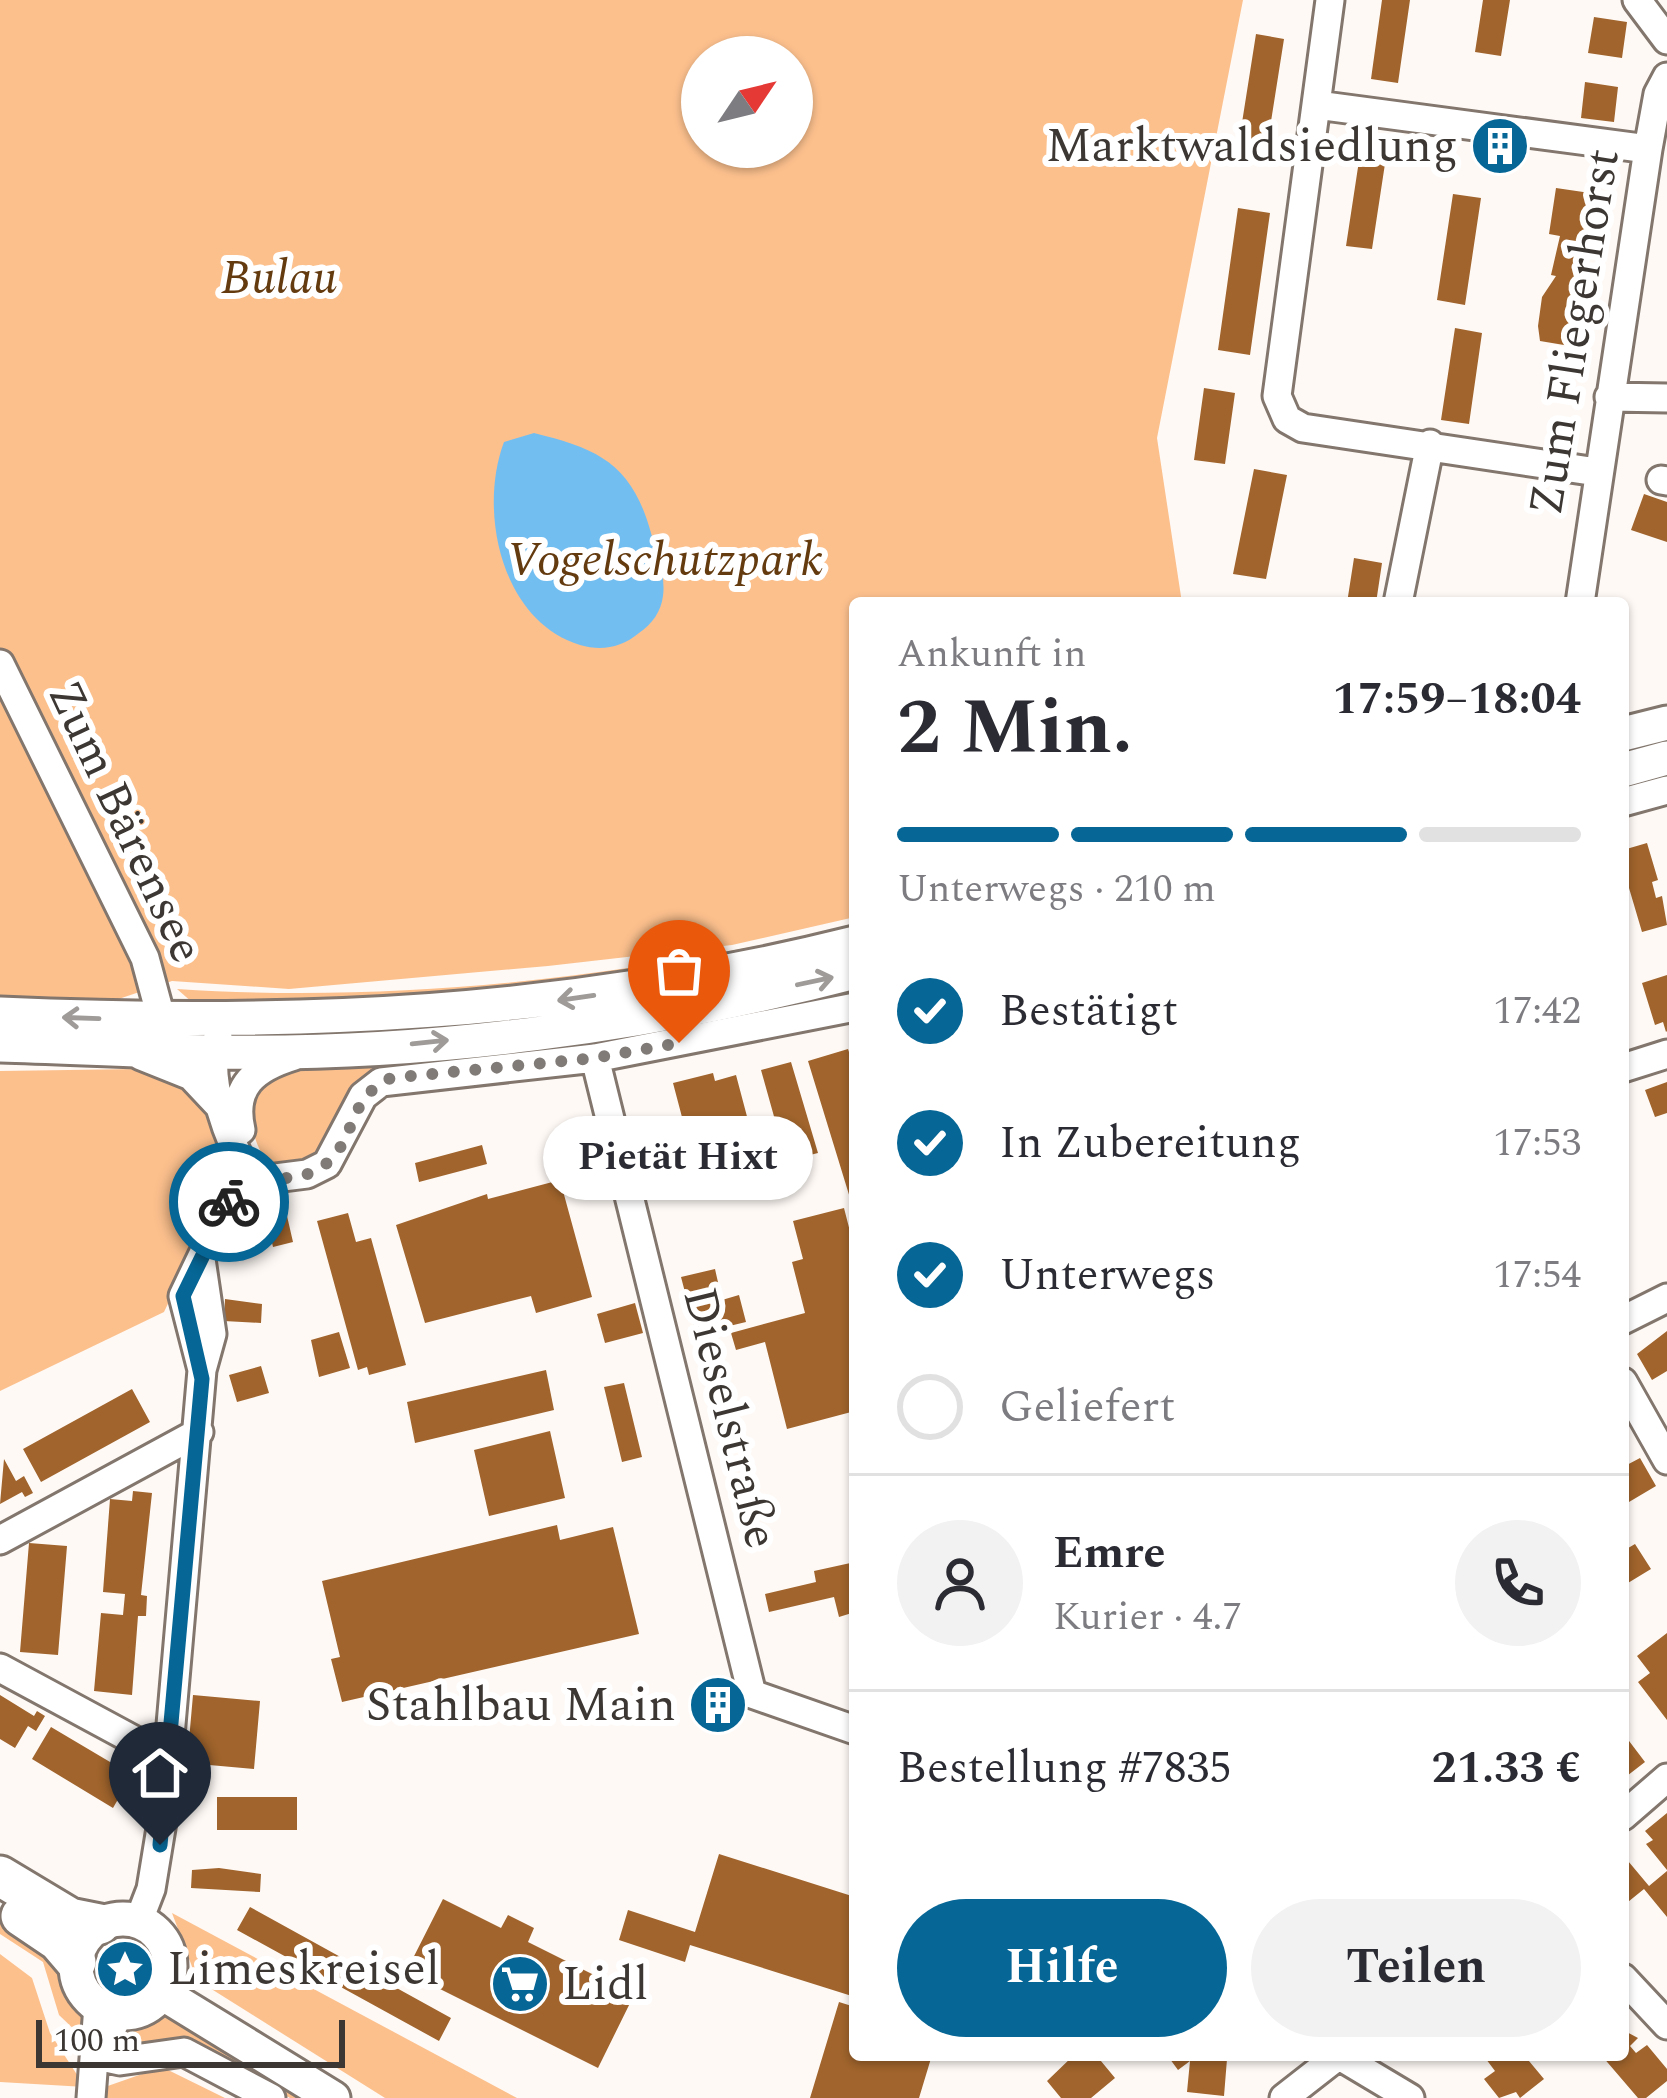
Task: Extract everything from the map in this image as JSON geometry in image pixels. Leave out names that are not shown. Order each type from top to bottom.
[{"type":"highway","points":[[0,1876],[70,1918],[120,1922]]},
{"type":"highway","points":[[0,1905],[58,1941],[76,1962]]},
{"type":"main road","points":[[1629,732],[1667,723]]},
{"type":"main road","points":[[1629,768],[1667,758]]},
{"type":"main road","points":[[0,1014],[162,1021],[420,1015],[690,980],[849,944]]},
{"type":"main road","points":[[0,1045],[212,1052],[416,1044],[641,1018],[849,973]]},
{"type":"main road","points":[[120,1922],[168,1947],[171,1972],[162,1993],[142,2009],[109,2009],[82,1988],[76,1962],[84,1938],[120,1922]]},
{"type":"main road","points":[[162,1993],[333,2098]]},
{"type":"street","points":[[1330,0],[1277,396],[1286,419],[1303,428],[1597,472]]},
{"type":"street","points":[[1637,0],[1667,40]]},
{"type":"street","name":"Zum Fliegerhorst","points":[[1581,597],[1648,149],[1658,94],[1667,77]]},
{"type":"street","points":[[1317,105],[1648,149]]},
{"type":"street","points":[[1610,398],[1667,398]]},
{"type":"street","points":[[1399,597],[1430,445]]},
{"type":"street","name":"Zum Bärensee","points":[[0,664],[151,971],[162,1021]]},
{"type":"street","points":[[1629,800],[1667,790]]},
{"type":"street","points":[[120,1922],[160,1845],[202,1370],[212,1334],[201,1259],[225,1208],[251,1181],[307,1174],[327,1164],[363,1096],[391,1078],[595,1058],[849,1008]]},
{"type":"street","points":[[241,1019],[218,1036],[212,1052],[223,1111],[251,1181]]},
{"type":"street","points":[[114,1048],[162,1021],[212,1052]]},
{"type":"street","points":[[114,1048],[191,1076],[223,1111]]},
{"type":"street","points":[[251,1181],[238,1117],[245,1083],[267,1065],[313,1049]]},
{"type":"street","points":[[1629,1065],[1667,1054]]},
{"type":"street","name":"Dieselstraße","points":[[595,1058],[752,1694],[849,1728]]},
{"type":"street","points":[[1629,1317],[1667,1298]]},
{"type":"street","points":[[1633,1428],[1667,1460]]},
{"type":"street","points":[[0,1540],[199,1432]]},
{"type":"street","points":[[0,1668],[167,1758]]},
{"type":"street","points":[[1629,1811],[1667,1778]]},
{"type":"street","points":[[1629,1984],[1667,2025]]},
{"type":"street","points":[[91,2098],[97,2056],[93,2038],[109,2009]]},
{"type":"street","points":[[97,2056],[120,2061],[184,2052],[271,2098]]},
{"type":"street","points":[[1284,2098],[1330,2061]]},
{"type":"street","points":[[1348,2061],[1409,2098]]},
{"type":"green space","name":"Bulau","points":[[0,0],[1243,0],[1157,438],[1181,597],[849,597],[849,918],[732,945],[548,966],[289,989],[172,981],[92,1008],[0,1004]]},
{"type":"green space","points":[[849,926],[849,932],[707,967],[418,1005],[194,1004],[177,989],[262,993],[432,989],[603,972]]},
{"type":"green space","points":[[400,1057],[400,1067],[336,1136],[289,1165],[270,1162],[256,1140],[249,1097],[280,1067]]},
{"type":"green space","points":[[137,1069],[200,1093],[225,1145],[227,1180],[164,1312],[0,1391],[0,1071]]},
{"type":"green space","points":[[172,1913],[517,2098],[385,2098],[197,1980]]},
{"type":"green space","points":[[0,1922],[68,1962],[85,2007],[81,2036],[59,2015],[43,1962],[0,1934]]},
{"type":"green space","points":[[0,1954],[32,1978],[50,2033],[85,2087],[0,2082]]},
{"type":"green space","points":[[167,2017],[304,2098],[290,2098],[184,2039],[126,2051],[113,2044],[126,2027]]},
{"type":"green space","points":[[162,2067],[225,2098],[100,2098],[102,2088]]},
{"type":"water","points":[[534,433],[595,453],[610,463],[623,475],[643,510],[660,564],[663,596],[652,622],[625,642],[588,647],[553,632],[531,613],[514,588],[496,530],[497,470],[504,442]]},
{"type":"building","points":[[1382,0],[1410,0],[1398,83],[1371,79]]},
{"type":"building","points":[[1483,0],[1510,0],[1501,56],[1475,52]]},
{"type":"building","points":[[1594,17],[1627,22],[1622,58],[1588,53]]},
{"type":"building","points":[[1256,34],[1284,39],[1266,153],[1238,148]]},
{"type":"building","points":[[1585,82],[1618,87],[1614,122],[1581,118]]},
{"type":"building","points":[[1362,141],[1388,144],[1372,249],[1346,246]]},
{"type":"building","points":[[1556,188],[1590,193],[1583,239],[1590,241],[1570,346],[1540,341],[1538,326],[1542,297],[1556,276],[1551,275],[1560,236],[1549,234]]},
{"type":"building","points":[[1453,194],[1481,198],[1465,305],[1437,300]]},
{"type":"building","points":[[1238,208],[1270,213],[1250,355],[1218,350]]},
{"type":"building","points":[[1455,328],[1482,333],[1469,424],[1441,420]]},
{"type":"building","points":[[1204,388],[1235,393],[1225,464],[1194,460]]},
{"type":"building","points":[[1254,469],[1287,475],[1266,579],[1233,574]]},
{"type":"building","points":[[1644,494],[1667,502],[1667,542],[1631,530]]},
{"type":"building","points":[[1354,558],[1382,563],[1377,597],[1348,597]]},
{"type":"building","points":[[1647,843],[1658,880],[1652,882],[1656,898],[1662,896],[1667,925],[1642,932],[1629,888],[1629,848]]},
{"type":"building","points":[[1667,975],[1666,1032],[1663,1022],[1655,1025],[1642,983]]},
{"type":"building","points":[[849,1052],[849,1195],[808,1061]]},
{"type":"building","points":[[791,1062],[818,1153],[786,1161],[781,1144],[768,1142],[692,1155],[673,1083],[713,1073],[715,1081],[736,1075],[749,1124],[775,1120],[761,1070]]},
{"type":"building","points":[[1667,1082],[1667,1113],[1655,1117],[1645,1090]]},
{"type":"building","points":[[482,1145],[487,1164],[419,1182],[415,1163]]},
{"type":"building","points":[[560,1180],[592,1297],[536,1313],[531,1296],[425,1323],[396,1225],[487,1194],[488,1199]]},
{"type":"building","points":[[844,1208],[849,1228],[849,1413],[787,1429],[765,1342],[736,1350],[731,1333],[805,1313],[792,1262],[803,1259],[793,1221]]},
{"type":"building","points":[[348,1213],[356,1242],[371,1238],[406,1365],[369,1375],[367,1367],[358,1370],[317,1221]]},
{"type":"building","points":[[287,1216],[293,1242],[273,1247],[267,1221]]},
{"type":"building","points":[[715,1269],[722,1300],[739,1295],[746,1322],[696,1334],[681,1277]]},
{"type":"building","points":[[225,1299],[262,1304],[261,1323],[224,1321]]},
{"type":"building","points":[[635,1303],[643,1333],[605,1343],[597,1314]]},
{"type":"building","points":[[1667,1331],[1667,1371],[1652,1380],[1637,1354]]},
{"type":"building","points":[[339,1332],[350,1368],[319,1377],[311,1340]]},
{"type":"building","points":[[261,1366],[269,1393],[237,1402],[229,1375]]},
{"type":"building","points":[[546,1370],[554,1410],[415,1443],[407,1402]]},
{"type":"building","points":[[624,1383],[642,1457],[622,1462],[604,1387]]},
{"type":"building","points":[[132,1389],[150,1422],[41,1482],[23,1449]]},
{"type":"building","points":[[550,1431],[565,1498],[489,1516],[474,1450]]},
{"type":"building","points":[[1640,1458],[1656,1486],[1629,1502],[1629,1464]]},
{"type":"building","points":[[4,1459],[16,1481],[24,1476],[33,1493],[25,1497],[22,1492],[0,1504]]},
{"type":"building","points":[[133,1491],[152,1493],[141,1595],[147,1596],[146,1616],[138,1616],[132,1695],[94,1691],[101,1613],[123,1615],[125,1594],[103,1592],[110,1499],[132,1501]]},
{"type":"building","points":[[557,1525],[560,1540],[613,1527],[639,1634],[342,1702],[331,1659],[340,1657],[322,1581]]},
{"type":"building","points":[[29,1543],[67,1546],[58,1655],[20,1652]]},
{"type":"building","points":[[1635,1544],[1651,1569],[1629,1582],[1629,1548]]},
{"type":"building","points":[[849,1563],[849,1614],[839,1617],[834,1597],[769,1612],[765,1594],[816,1582],[814,1571]]},
{"type":"building","points":[[1667,1633],[1667,1720],[1638,1682],[1650,1673],[1637,1656]]},
{"type":"building","points":[[0,1695],[34,1716],[37,1711],[45,1716],[36,1731],[28,1726],[15,1748],[0,1739]]},
{"type":"building","points":[[193,1695],[260,1701],[254,1769],[187,1763]]},
{"type":"building","points":[[51,1727],[132,1775],[113,1808],[32,1759]]},
{"type":"building","points":[[1629,1741],[1645,1762],[1629,1774]]},
{"type":"building","points":[[217,1797],[297,1797],[297,1830],[217,1830]]},
{"type":"building","points":[[1667,1813],[1667,1870],[1646,1844],[1653,1840],[1645,1831]]},
{"type":"building","points":[[719,1854],[849,1895],[849,1995],[690,1945],[685,1962],[619,1940],[628,1910],[695,1932]]},
{"type":"building","points":[[1629,1862],[1649,1886],[1667,1871],[1667,1917],[1644,1889],[1629,1901]]},
{"type":"building","points":[[192,1870],[261,1874],[260,1892],[191,1888]]},
{"type":"building","name":"Lidl","points":[[443,1899],[501,1928],[508,1915],[534,1928],[528,1942],[634,1995],[598,2068],[406,1972]]},
{"type":"building","points":[[250,1907],[451,2018],[439,2041],[237,1930]]},
{"type":"building","points":[[839,2002],[849,2005],[849,2061],[930,2061],[919,2098],[810,2098]]},
{"type":"building","points":[[1629,2033],[1638,2038],[1630,2046],[1636,2053],[1647,2045],[1667,2069],[1667,2081],[1646,2098],[1638,2098],[1606,2061],[1629,2061]]},
{"type":"building","points":[[1068,2061],[1101,2061],[1115,2078],[1091,2098],[1061,2098],[1047,2081]]},
{"type":"building","points":[[1190,2061],[1227,2061],[1224,2096],[1187,2092]]},
{"type":"building","points":[[1488,2061],[1529,2061],[1544,2079],[1520,2098],[1516,2092],[1499,2098],[1484,2079],[1495,2071]]},
{"type":"way so far","points":[[229,1202],[251,1181],[307,1174],[327,1164],[363,1096],[391,1078],[595,1058],[679,1043]]},
{"type":"place","name":"Marktwaldsiedlung","points":[[1500,146]]},
{"type":"place","name":"Pietät Hixt","points":[[679,1043]]},
{"type":"place","name":"Stahlbau Main","points":[[718,1705]]},
{"type":"place","name":"Limeskreisel","points":[[125,1969]]},
{"type":"place","name":"Lidl","points":[[520,1984]]},
{"type":"route","points":[[160,1845],[202,1379],[183,1296],[229,1202]]},
{"type":"park label","name":"Vogelschutzpark","points":[[665,560]]}]
